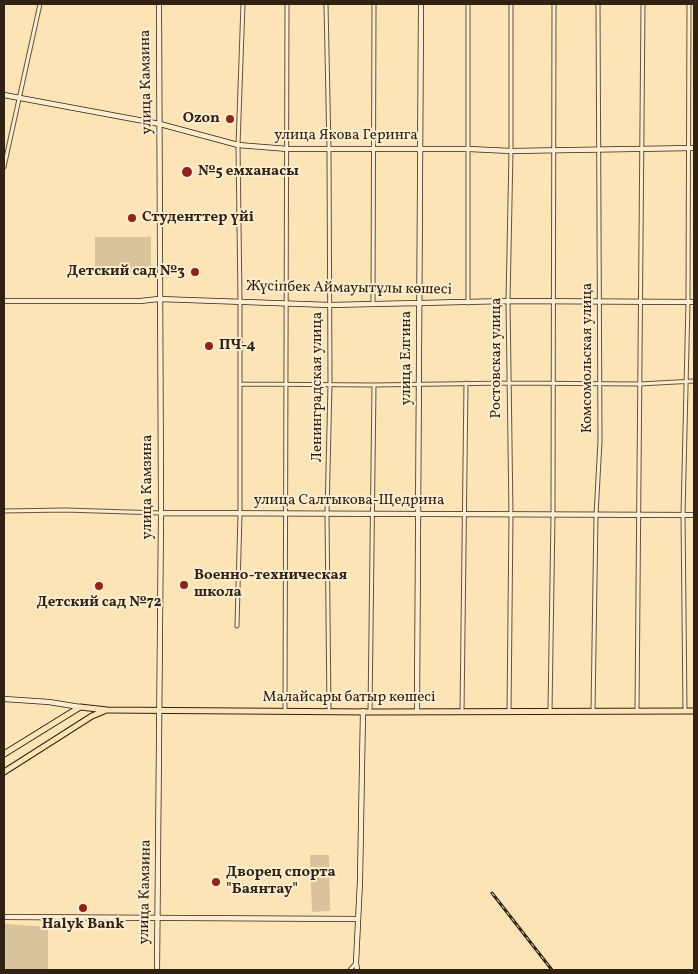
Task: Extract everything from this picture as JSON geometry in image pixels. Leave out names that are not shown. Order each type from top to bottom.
[{"type":"main road","name":"Малайсары батыр көшесі","points":[[80,707],[107,710],[363,712],[694,711]]},
{"type":"main road","points":[[4,754],[80,707]]},
{"type":"main road","points":[[4,772],[92,716],[107,710]]},
{"type":"street","points":[[4,167],[40,4]]},
{"type":"street","name":"улица Камзина","points":[[157,970],[161,514],[159,4]]},
{"type":"street","points":[[238,626],[240,301],[238,145],[243,4]]},
{"type":"street","points":[[285,711],[287,4]]},
{"type":"street","name":"Ленинградская улица","points":[[326,4],[330,305],[329,711]]},
{"type":"street","points":[[373,304],[374,4]]},
{"type":"street","name":"улица Елгина","points":[[418,712],[421,4]]},
{"type":"street","points":[[468,4],[468,302]]},
{"type":"street","name":"Ростовская улица","points":[[509,712],[508,301],[511,4]]},
{"type":"street","points":[[550,711],[553,515],[554,4]]},
{"type":"street","name":"Комсомольская улица","points":[[593,711],[596,515],[600,441],[598,4]]},
{"type":"street","points":[[637,710],[643,4]]},
{"type":"street","points":[[685,711],[683,515],[688,302],[689,4]]},
{"type":"street","name":"улица Якова Геринга","points":[[4,95],[160,124],[238,145],[288,149],[469,149],[511,151],[694,148]]},
{"type":"street","name":"Жүсіпбек Аймауытұлы көшесі","points":[[4,301],[140,301],[159,299],[330,305],[508,301],[694,302]]},
{"type":"street","points":[[240,384],[640,384],[694,381]]},
{"type":"street","points":[[462,712],[466,383]]},
{"type":"street","points":[[370,712],[374,385]]},
{"type":"street","name":"улица Салтыкова-Щедрина","points":[[4,511],[65,510],[161,514],[694,515]]},
{"type":"street","name":"Малайсары батыр көшесі","points":[[4,699],[49,702],[80,707]]},
{"type":"street","points":[[357,970],[363,712]]},
{"type":"street","points":[[4,917],[358,919]]},
{"type":"street","points":[[350,970],[356,963]]},
{"type":"shaded area","points":[[95,237],[151,237],[151,275],[95,274]]},
{"type":"shaded area","points":[[310,855],[329,855],[330,911],[312,912]]},
{"type":"shaded area","points":[[4,924],[48,927],[48,970],[4,970]]},
{"type":"railway","points":[[492,893],[552,970]]},
{"type":"place","name":"Ozon","points":[[230,119]]},
{"type":"place","name":"№5 емханасы","points":[[187,172]]},
{"type":"place","name":"Студенттер үйі","points":[[132,218]]},
{"type":"place","name":"Детский сад №3","points":[[195,272]]},
{"type":"place","name":"ПЧ-4","points":[[209,346]]},
{"type":"place","name":"Военно-техническая школа","points":[[184,585]]},
{"type":"place","name":"Детский сад №72","points":[[99,586]]},
{"type":"place","name":"Дворец спорта \"Баянтау\"","points":[[216,882]]},
{"type":"place","name":"Halyk Bank","points":[[83,908]]}]
